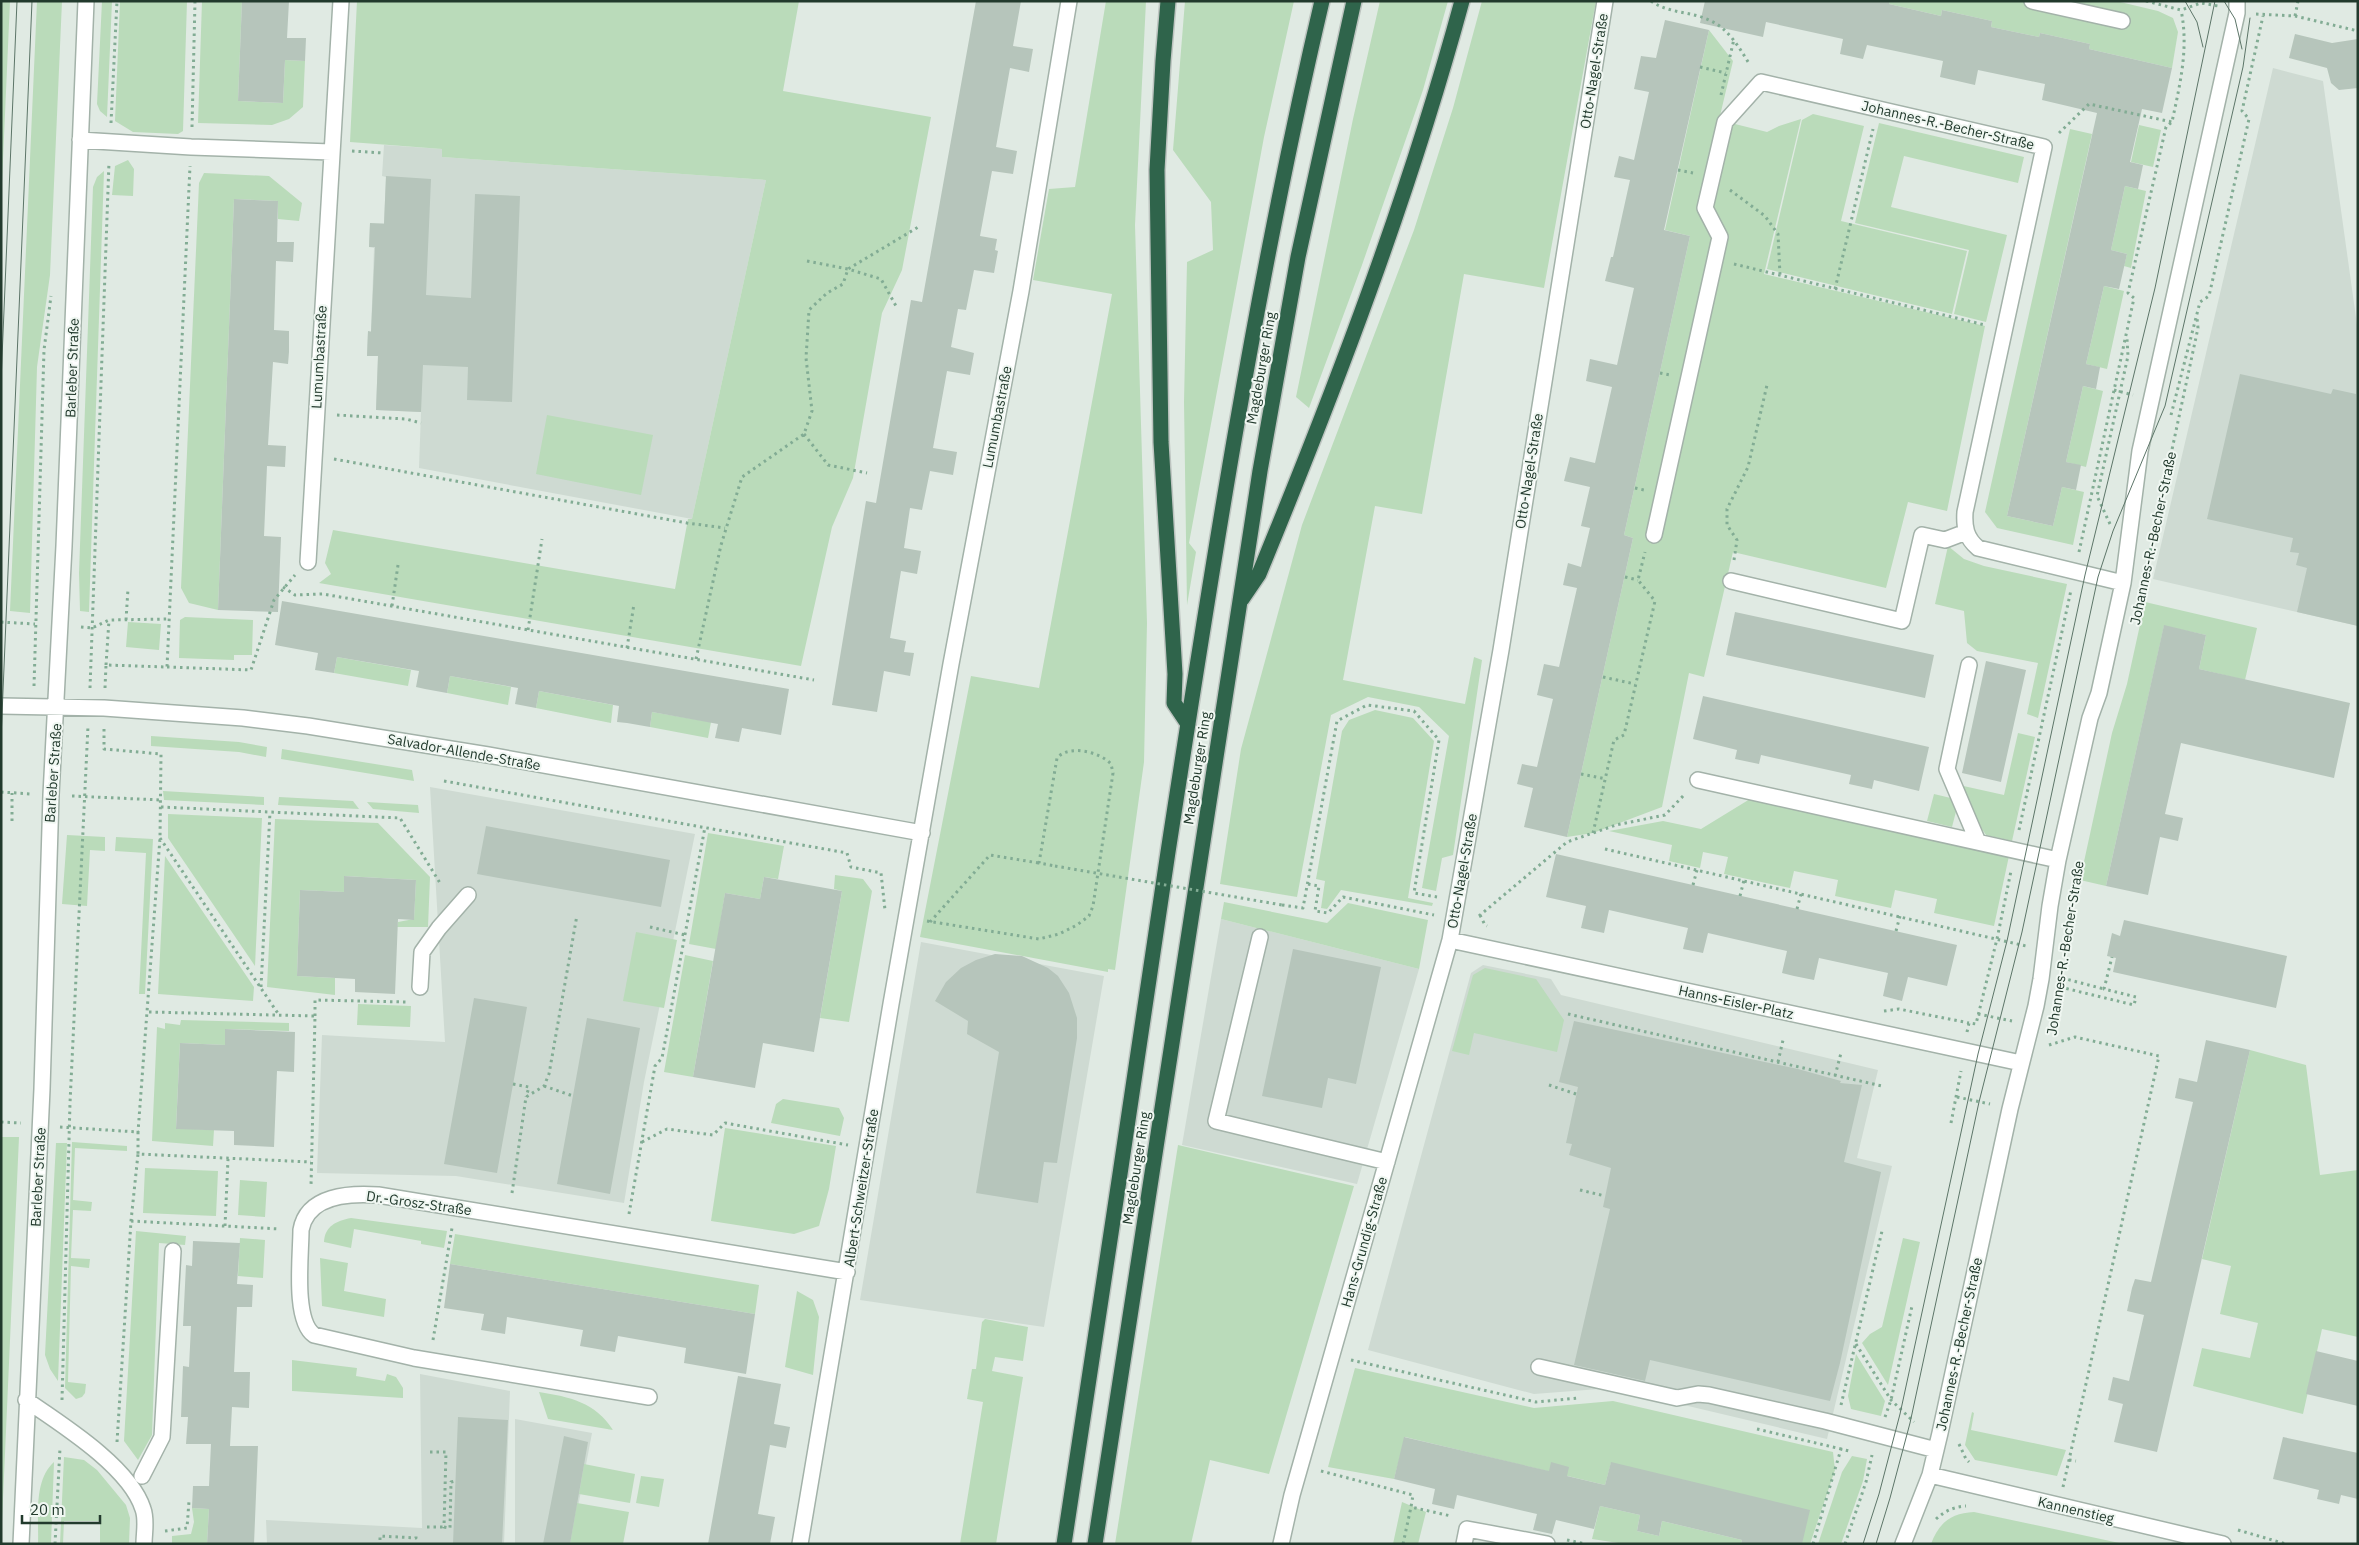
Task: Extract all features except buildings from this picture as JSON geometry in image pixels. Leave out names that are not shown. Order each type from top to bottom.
[{"type":"highway","points":[[1168,1],[1162,60],[1157,170],[1161,442],[1175,674],[1174,703],[1188,724]]},
{"type":"highway","name":"Magdeburger Ring","points":[[1064,1544],[1188,724],[1256,313],[1281,183],[1322,1]]},
{"type":"highway","name":"Magdeburger Ring","points":[[1095,1544],[1240,602],[1286,322],[1354,1]]},
{"type":"highway","points":[[1240,602],[1259,574],[1350,343],[1436,96],[1462,1]]},
{"type":"street","name":"Barleber Straße","points":[[21,1544],[26,1400],[40,1124],[50,795],[57,708],[86,1]]},
{"type":"street","name":"Lumumbastraße","points":[[308,562],[341,1]]},
{"type":"street","name":"Lumumbastraße","points":[[922,833],[951,664],[1021,291],[1070,1]]},
{"type":"street","name":"Otto-Nagel-Straße","points":[[1450,940],[1502,640],[1605,1]]},
{"type":"street","points":[[2032,1],[2122,22]]},
{"type":"street","name":"Johannes-R.-Becher-Straße","points":[[1902,1544],[1930,1475],[2021,1063],[2042,979],[2043,950],[2058,860],[2090,718],[2099,692],[2123,583],[2140,451],[2219,99],[2237,13],[2237,1]]},
{"type":"street","points":[[1654,535],[1720,237],[1704,208],[1725,122],[1761,82]]},
{"type":"street","name":"Johannes-R.-Becher-Straße","points":[[1761,82],[2044,147],[1965,512],[1966,532],[1978,548],[2123,583]]},
{"type":"street","points":[[80,140],[191,147],[331,152]]},
{"type":"street","points":[[1730,581],[1902,620],[1922,535],[1945,540],[1966,532]]},
{"type":"street","points":[[1969,665],[1947,769],[1978,842]]},
{"type":"street","name":"Salvador-Allende-Straße","points":[[1,706],[104,708],[243,718],[308,726],[498,757],[922,833]]},
{"type":"street","points":[[1698,780],[2058,860]]},
{"type":"street","name":"Albert-Schweitzer-Straße","points":[[800,1544],[922,833]]},
{"type":"street","points":[[420,987],[422,952],[439,928],[468,895]]},
{"type":"street","points":[[1260,937],[1216,1121],[1387,1162]]},
{"type":"street","name":"Hanns-Eisler-Platz","points":[[1450,940],[2021,1063]]},
{"type":"street","name":"Hans-Grundig-Straße","points":[[1282,1544],[1292,1495],[1450,940]]},
{"type":"street","name":"Dr.-Grosz-Straße","points":[[310,1211],[331,1198],[356,1194],[456,1208],[847,1272]]},
{"type":"street","points":[[310,1211],[304,1219],[301,1230],[301,1305],[303,1319],[308,1329],[323,1338],[430,1360],[649,1396]]},
{"type":"street","points":[[142,1476],[162,1437],[173,1251]]},
{"type":"street","points":[[1539,1367],[1677,1398],[1698,1394],[1709,1395],[1841,1425],[1936,1450]]},
{"type":"street","points":[[26,1400],[62,1424],[100,1454],[127,1482],[144,1510],[144,1544]]},
{"type":"street","name":"Kannenstieg","points":[[1930,1475],[2223,1544]]},
{"type":"street","points":[[1464,1544],[1468,1529],[1552,1541]]},
{"type":"path","points":[[112,120],[117,1]]},
{"type":"path","points":[[168,667],[191,147],[195,1]]},
{"type":"path","points":[[1651,1],[1661,8],[1712,21],[1734,39],[1761,82]]},
{"type":"path","points":[[1661,8],[1662,1]]},
{"type":"path","name":"Johannes-R.-Becher-Straße","points":[[1951,1123],[1962,1072],[1958,1068],[1962,1050],[1969,1023],[1976,1024],[1998,939],[2015,850],[2134,298],[2128,293],[2166,127],[2172,122],[2186,52],[2186,31],[2181,10],[2146,1]]},
{"type":"path","points":[[2298,1],[2295,16],[2358,31]]},
{"type":"path","name":"Johannes-R.-Becher-Straße","points":[[2148,560],[2198,328],[2197,318],[2200,302],[2209,296],[2248,119],[2242,111],[2263,16],[2295,16]]},
{"type":"path","points":[[1700,67],[1726,73]]},
{"type":"path","points":[[2044,147],[2090,104],[2172,122]]},
{"type":"path","points":[[1835,289],[1877,109]]},
{"type":"path","points":[[331,152],[383,153]]},
{"type":"path","points":[[91,656],[109,166]]},
{"type":"path","points":[[696,659],[725,528],[742,477],[804,434],[812,411],[806,358],[809,310],[828,293],[843,284],[848,269],[920,226]]},
{"type":"path","points":[[1715,259],[2005,329]]},
{"type":"path","points":[[807,262],[848,269],[881,280],[896,306]]},
{"type":"path","name":"Barleber Straße","points":[[34,633],[44,350],[52,293]]},
{"type":"path","name":"Johannes-R.-Becher-Straße","points":[[2126,334],[2128,356],[2097,496],[2126,558]]},
{"type":"path","points":[[1730,581],[1737,540],[1727,525],[1727,509],[1748,468],[1767,385]]},
{"type":"path","points":[[316,413],[406,419],[421,422]]},
{"type":"path","points":[[804,434],[828,466],[867,473]]},
{"type":"path","points":[[314,455],[687,523],[725,528]]},
{"type":"path","points":[[528,630],[542,539]]},
{"type":"path","points":[[106,665],[251,670],[274,600],[283,587],[308,562]]},
{"type":"path","points":[[392,606],[398,565]]},
{"type":"path","points":[[1625,576],[1638,580]]},
{"type":"path","points":[[283,587],[295,595],[323,594],[814,680]]},
{"type":"path","points":[[126,620],[128,589]]},
{"type":"path","points":[[627,648],[634,604]]},
{"type":"path","points":[[92,628],[109,620],[169,619]]},
{"type":"path","points":[[109,620],[104,708],[104,749],[162,754],[160,838],[138,1132],[138,1154],[131,1221],[117,1446]]},
{"type":"path","points":[[1,622],[35,624]]},
{"type":"path","points":[[1603,677],[1635,684]]},
{"type":"path","points":[[1593,833],[1614,740],[1624,735],[1634,689]]},
{"type":"path","points":[[930,922],[990,855],[1304,908],[1337,721],[1367,705],[1414,711],[1439,740],[1414,892],[1457,902]]},
{"type":"path","points":[[62,1386],[70,1129],[87,743]]},
{"type":"path","points":[[907,918],[1039,939],[1060,934],[1088,917],[1093,906],[1113,773],[1111,764],[1102,757],[1070,751],[1063,753],[1058,758],[1039,864]]},
{"type":"path","points":[[1581,774],[1606,779]]},
{"type":"path","points":[[1450,940],[1566,842],[1616,825],[1665,816],[1698,780]]},
{"type":"path","points":[[444,781],[847,853],[851,867],[881,873],[886,913]]},
{"type":"path","points":[[1,792],[34,794]]},
{"type":"path","points":[[12,793],[12,821]]},
{"type":"path","points":[[68,796],[161,800]]},
{"type":"path","points":[[161,807],[400,818],[440,883]]},
{"type":"path","points":[[261,988],[270,812]]},
{"type":"path","points":[[629,1214],[655,1066],[662,1058],[704,827]]},
{"type":"path","points":[[160,838],[279,1015]]},
{"type":"path","points":[[1606,849],[2043,950]]},
{"type":"path","points":[[1693,885],[1697,870]]},
{"type":"path","points":[[1740,896],[1744,880]]},
{"type":"path","points":[[1308,884],[1319,886],[1315,911],[1328,913],[1343,897],[1454,919]]},
{"type":"path","points":[[1798,909],[1801,894]]},
{"type":"path","points":[[526,1097],[544,1086],[549,1074],[577,915]]},
{"type":"path","points":[[1896,931],[1900,916]]},
{"type":"path","points":[[650,928],[684,935]]},
{"type":"path","points":[[2060,987],[2134,1006],[2136,997],[2104,989],[2112,957]]},
{"type":"path","name":"Johannes-R.-Becher-Straße","points":[[2059,996],[2061,977],[2104,989]]},
{"type":"path","points":[[310,1211],[315,1000],[420,1002],[420,987]]},
{"type":"path","points":[[148,1012],[315,1016]]},
{"type":"path","points":[[1568,1014],[1882,1086]]},
{"type":"path","points":[[2048,1045],[2075,1037],[2159,1056],[2063,1487]]},
{"type":"path","name":"Johannes-R.-Becher-Straße","points":[[2047,1052],[2050,1038]]},
{"type":"path","points":[[1778,1062],[1783,1040]]},
{"type":"path","points":[[1835,1076],[1841,1053]]},
{"type":"path","points":[[512,1193],[529,1087],[513,1084]]},
{"type":"path","points":[[544,1086],[573,1096]]},
{"type":"path","points":[[1549,1086],[1578,1095]]},
{"type":"path","points":[[1,1122],[40,1124],[70,1129],[138,1132]]},
{"type":"path","points":[[641,1142],[667,1129],[713,1135],[725,1123],[848,1145]]},
{"type":"path","points":[[138,1154],[311,1162]]},
{"type":"path","points":[[225,1226],[228,1158]]},
{"type":"path","points":[[1580,1190],[1605,1196]]},
{"type":"path","points":[[430,1360],[456,1208]]},
{"type":"path","points":[[131,1221],[301,1230]]},
{"type":"path","points":[[1813,1544],[1841,1449],[1840,1407],[1882,1232]]},
{"type":"path","points":[[1845,1544],[1878,1435],[1891,1400],[1912,1306]]},
{"type":"path","points":[[1856,1343],[1891,1400]]},
{"type":"path","points":[[1841,1449],[1857,1452]]},
{"type":"path","points":[[430,1452],[446,1452],[444,1527]]},
{"type":"path","points":[[1865,1454],[1873,1455]]},
{"type":"path","points":[[55,1544],[60,1460]]},
{"type":"path","points":[[2069,1460],[2076,1461]]},
{"type":"path","points":[[1320,1471],[1413,1495],[1403,1544]]},
{"type":"path","points":[[427,1527],[450,1528],[451,1482],[455,1482]]},
{"type":"path","points":[[164,1532],[187,1528],[189,1501]]},
{"type":"path","points":[[1931,1527],[1944,1512],[1956,1506]]},
{"type":"path","points":[[1411,1507],[1453,1516]]},
{"type":"path","points":[[381,1537],[416,1538],[416,1535]]},
{"type":"path","points":[[1552,1541],[1586,1544]]},
{"type":"shaded area","points":[[2273,68],[2323,81],[2358,332],[2358,626],[2153,579]]},
{"type":"shaded area","points":[[384,145],[442,149],[442,157],[766,180],[692,519],[419,468],[421,412],[376,410],[378,356],[367,356],[368,331],[371,331],[374,248],[369,247],[370,223],[384,223],[386,177],[382,176]]},
{"type":"shaded area","points":[[430,787],[695,834],[644,1082],[624,1203],[456,1176],[317,1173],[322,1035],[445,1042]]},
{"type":"shaded area","points":[[1221,919],[1419,969],[1357,1184],[1182,1145]]},
{"type":"shaded area","points":[[921,942],[1104,976],[1044,1327],[860,1300]]},
{"type":"shaded area","points":[[1483,965],[1551,979],[1561,995],[1878,1070],[1857,1158],[1892,1166],[1827,1439],[1612,1388],[1534,1394],[1368,1350],[1471,973]]},
{"type":"shaded area","points":[[420,1374],[510,1391],[504,1544],[267,1544],[266,1520],[422,1528]]},
{"type":"shaded area","points":[[515,1419],[592,1433],[571,1544],[515,1544]]},
{"type":"green space","points":[[1,1],[10,1],[1,205]]},
{"type":"green space","points":[[37,1],[62,1],[50,275],[37,367],[30,613],[10,611]]},
{"type":"green space","points":[[102,1],[112,1],[107,117],[100,111],[97,104]]},
{"type":"green space","points":[[120,1],[187,1],[183,131],[178,134],[133,132],[115,121]]},
{"type":"green space","points":[[202,1],[242,1],[238,101],[283,103],[285,60],[305,61],[303,107],[289,119],[272,125],[198,123]]},
{"type":"green space","points":[[357,1],[799,1],[783,91],[931,117],[902,270],[882,313],[853,478],[832,527],[801,666],[319,583],[331,574],[325,563],[333,530],[675,589],[688,519],[692,519],[766,180],[442,157],[442,149],[350,142]]},
{"type":"green space","points":[[1106,1],[1146,1],[1135,225],[1147,623],[1144,762],[1115,970],[1108,969],[1108,972],[920,937],[971,676],[1039,688],[1112,294],[1033,280],[1049,189],[1075,187]]},
{"type":"green space","points":[[1185,1],[1294,1],[1264,137],[1189,543],[1196,552],[1187,605],[1184,402],[1187,262],[1213,250],[1211,202],[1173,150]]},
{"type":"green space","points":[[1380,1],[1448,1],[1423,90],[1362,265],[1309,408],[1296,397],[1353,119]]},
{"type":"green space","points":[[1482,1],[1596,1],[1544,288],[1464,274],[1422,514],[1375,506],[1343,680],[1465,704],[1474,657],[1482,660],[1453,855],[1442,858],[1436,891],[1422,888],[1449,736],[1419,707],[1368,697],[1331,715],[1297,897],[1220,884],[1241,749],[1302,525],[1414,230],[1453,108]]},
{"type":"green space","points":[[1890,1],[2116,1],[2158,11],[2173,18],[2178,32],[2172,68],[2089,49],[2090,44],[2040,33],[2039,37],[1991,27],[1992,21],[1942,10],[1941,16],[1889,4]]},
{"type":"green space","points":[[1709,30],[1733,61],[1719,120],[1767,132],[1801,119],[1764,274],[1985,326],[1947,511],[1908,502],[1886,588],[1733,552],[1704,677],[1689,673],[1662,807],[1593,833],[1567,837],[1633,538],[1624,535],[1690,236],[1665,230]]},
{"type":"green space","points":[[1813,114],[1864,126],[1841,221],[1967,251],[1952,314],[1767,269],[1802,120]]},
{"type":"green space","points":[[1879,123],[2024,157],[2018,183],[1904,156],[1891,207],[2007,235],[1986,322],[1954,314],[1969,250],[1855,223]]},
{"type":"green space","points":[[2139,125],[2161,130],[2153,167],[2131,162]]},
{"type":"green space","points":[[2070,129],[2092,134],[2007,516],[2053,526],[2062,487],[2084,492],[2073,545],[1997,528],[1985,512]]},
{"type":"green space","points":[[128,160],[134,169],[133,196],[112,195],[115,166]]},
{"type":"green space","points":[[104,171],[89,612],[80,611],[79,573],[93,187],[97,177]]},
{"type":"green space","points":[[204,173],[269,176],[302,203],[299,221],[278,219],[278,201],[234,199],[218,610],[189,603],[181,588],[199,183]]},
{"type":"green space","points":[[2125,186],[2146,191],[2131,268],[2124,266],[2127,254],[2111,250]]},
{"type":"green space","points":[[2104,286],[2124,291],[2107,369],[2086,364]]},
{"type":"green space","points":[[2083,386],[2103,391],[2086,467],[2066,462]]},
{"type":"green space","points":[[547,415],[653,435],[641,495],[536,474]]},
{"type":"green space","points":[[1948,546],[1964,559],[1984,566],[2067,584],[2038,718],[2027,714],[2038,663],[1977,651],[1967,643],[1964,611],[1935,604]]},
{"type":"green space","points":[[2145,602],[2257,628],[2245,680],[2199,669],[2206,635],[2164,626],[2106,886],[2080,880],[2112,733],[2127,684]]},
{"type":"green space","points":[[185,617],[253,620],[252,655],[234,655],[234,660],[179,658],[180,620]]},
{"type":"green space","points":[[128,622],[161,624],[159,650],[126,647]]},
{"type":"green space","points":[[337,657],[411,670],[408,686],[334,673]]},
{"type":"green space","points":[[450,676],[511,687],[508,705],[447,693]]},
{"type":"green space","points":[[539,691],[613,705],[611,723],[536,708]]},
{"type":"green space","points":[[1375,710],[1413,718],[1434,741],[1408,898],[1433,903],[1432,906],[1341,890],[1327,909],[1321,908],[1325,881],[1316,879],[1342,731],[1349,720]]},
{"type":"green space","points":[[652,712],[711,722],[708,738],[650,727]]},
{"type":"green space","points":[[2018,733],[2035,737],[2012,841],[1986,835],[1974,817],[1959,785],[2004,795]]},
{"type":"green space","points":[[151,736],[239,742],[267,747],[266,757],[239,752],[151,746]]},
{"type":"green space","points":[[282,749],[412,770],[414,781],[281,759]]},
{"type":"green space","points":[[163,791],[264,797],[264,805],[164,800]]},
{"type":"green space","points":[[1934,794],[1959,800],[1952,827],[1927,821]]},
{"type":"green space","points":[[279,797],[353,801],[359,809],[278,805]]},
{"type":"green space","points":[[1750,799],[2009,856],[1994,926],[1934,913],[1937,899],[1895,890],[1891,908],[1835,896],[1838,880],[1794,871],[1790,888],[1724,874],[1728,857],[1703,852],[1700,868],[1669,861],[1672,845],[1609,831],[1663,821],[1701,829]]},
{"type":"green space","points":[[367,802],[418,805],[419,813],[373,809]]},
{"type":"green space","points":[[168,814],[262,818],[255,966],[168,838]]},
{"type":"green space","points":[[275,819],[378,823],[430,877],[428,927],[397,927],[398,922],[414,919],[416,880],[345,876],[344,892],[300,890],[297,976],[335,978],[335,995],[267,987]]},
{"type":"green space","points":[[708,833],[784,846],[778,879],[764,877],[760,899],[725,893],[716,949],[689,944]]},
{"type":"green space","points":[[67,835],[105,837],[105,851],[90,850],[87,906],[62,904]]},
{"type":"green space","points":[[116,837],[153,839],[145,994],[139,994],[146,853],[115,851]]},
{"type":"green space","points":[[165,856],[254,987],[253,1001],[158,994]]},
{"type":"green space","points":[[835,875],[863,879],[872,891],[849,1022],[820,1018],[842,891],[834,889]]},
{"type":"green space","points":[[1224,902],[1327,923],[1348,903],[1428,920],[1419,969],[1221,919]]},
{"type":"green space","points":[[636,932],[677,940],[664,1008],[623,1001]]},
{"type":"green space","points":[[685,955],[713,961],[693,1077],[664,1072]]},
{"type":"green space","points":[[1485,968],[1536,979],[1564,1020],[1557,1052],[1474,1033],[1469,1055],[1452,1051],[1473,975]]},
{"type":"green space","points":[[358,1004],[411,1006],[410,1027],[357,1025]]},
{"type":"green space","points":[[181,1020],[289,1023],[289,1031],[226,1029],[225,1045],[180,1043],[176,1128],[214,1130],[213,1146],[152,1141],[157,1027],[165,1029],[165,1023],[180,1025]]},
{"type":"green space","points":[[2250,1050],[2306,1065],[2320,1175],[2358,1170],[2358,1337],[2322,1329],[2303,1414],[2193,1386],[2202,1348],[2250,1358],[2258,1323],[2220,1314],[2231,1266],[2202,1259]]},
{"type":"green space","points":[[783,1099],[839,1108],[844,1118],[840,1136],[771,1123],[776,1104]]},
{"type":"green space","points":[[725,1128],[836,1146],[829,1189],[819,1226],[794,1234],[711,1221]]},
{"type":"green space","points":[[1,1137],[19,1137],[1,1544]]},
{"type":"green space","points":[[72,1142],[127,1146],[127,1151],[75,1148],[73,1200],[92,1202],[91,1211],[73,1210],[71,1258],[90,1259],[89,1268],[71,1266],[68,1382],[86,1384],[85,1393],[82,1397],[76,1399],[65,1388]]},
{"type":"green space","points":[[56,1143],[67,1143],[58,1381],[50,1369],[45,1355]]},
{"type":"green space","points":[[1178,1145],[1354,1186],[1269,1474],[1210,1460],[1191,1544],[1115,1544]]},
{"type":"green space","points":[[145,1168],[218,1171],[216,1216],[143,1213]]},
{"type":"green space","points":[[240,1180],[267,1182],[265,1217],[238,1215]]},
{"type":"green space","points":[[351,1218],[447,1231],[444,1248],[421,1244],[421,1241],[354,1229],[351,1248],[324,1242],[325,1236],[332,1225]]},
{"type":"green space","points":[[136,1231],[186,1236],[185,1245],[159,1243],[152,1435],[138,1460],[124,1441]]},
{"type":"green space","points":[[455,1234],[759,1285],[755,1314],[450,1264]]},
{"type":"green space","points":[[240,1238],[265,1240],[263,1278],[238,1276]]},
{"type":"green space","points":[[1903,1238],[1920,1242],[1888,1385],[1862,1343],[1870,1334],[1882,1327]]},
{"type":"green space","points":[[320,1258],[348,1263],[344,1291],[386,1299],[384,1317],[322,1306]]},
{"type":"green space","points":[[797,1291],[813,1300],[819,1317],[813,1375],[785,1367]]},
{"type":"green space","points":[[985,1319],[1028,1327],[1023,1361],[995,1357],[992,1371],[1023,1377],[996,1544],[960,1544],[983,1402],[967,1399],[972,1369],[976,1369],[982,1322]]},
{"type":"green space","points":[[1856,1354],[1885,1401],[1881,1416],[1851,1409],[1848,1396]]},
{"type":"green space","points":[[292,1360],[357,1368],[356,1376],[385,1381],[387,1374],[396,1377],[403,1388],[403,1398],[292,1391]]},
{"type":"green space","points":[[1355,1368],[1534,1408],[1613,1401],[1833,1452],[1835,1470],[1810,1544],[1802,1544],[1611,1463],[1605,1485],[1405,1437],[1394,1479],[1328,1467]]},
{"type":"green space","points":[[539,1392],[581,1402],[598,1413],[613,1430],[548,1419]]},
{"type":"green space","points":[[1972,1412],[1974,1413],[1971,1430],[2066,1450],[2057,1476],[1975,1460],[1965,1445]]},
{"type":"green space","points":[[1852,1456],[1867,1459],[1863,1481],[1841,1544],[1818,1544],[1842,1472]]},
{"type":"green space","points":[[64,1457],[84,1460],[97,1470],[126,1505],[130,1518],[129,1544],[100,1544],[100,1521],[64,1521],[63,1544],[60,1544]]},
{"type":"green space","points":[[54,1462],[51,1544],[38,1544],[38,1500],[40,1489],[47,1470]]},
{"type":"green space","points":[[584,1464],[635,1474],[630,1503],[579,1494]]},
{"type":"green space","points":[[641,1476],[664,1479],[659,1507],[636,1503]]},
{"type":"green space","points":[[1402,1502],[1426,1512],[1418,1544],[1393,1544]]},
{"type":"green space","points":[[577,1503],[629,1512],[623,1544],[570,1544]]},
{"type":"green space","points":[[1600,1506],[1640,1515],[1637,1531],[1659,1536],[1662,1521],[1742,1540],[1741,1544],[1625,1544],[1592,1539]]},
{"type":"green space","points":[[192,1508],[209,1509],[207,1544],[172,1544],[172,1536],[191,1534],[194,1522]]},
{"type":"green space","points":[[1974,1512],[2124,1544],[1931,1544],[1942,1524],[1947,1520],[1959,1514]]},
{"type":"tram line","points":[[1,382],[17,1]]},
{"type":"tram line","points":[[1,739],[32,1]]},
{"type":"tram line","points":[[2185,1],[2197,22],[2203,47]]},
{"type":"tram line","points":[[1863,1544],[1879,1494],[1900,1414],[1978,1054],[2007,941],[2085,575],[2155,288],[2215,1]]},
{"type":"tram line","points":[[2224,1],[2235,19],[2242,49]]},
{"type":"tram line","points":[[1876,1544],[1910,1423],[1979,1102],[2022,932],[2098,577],[2113,531],[2165,406],[2243,67],[2250,18]]}]
